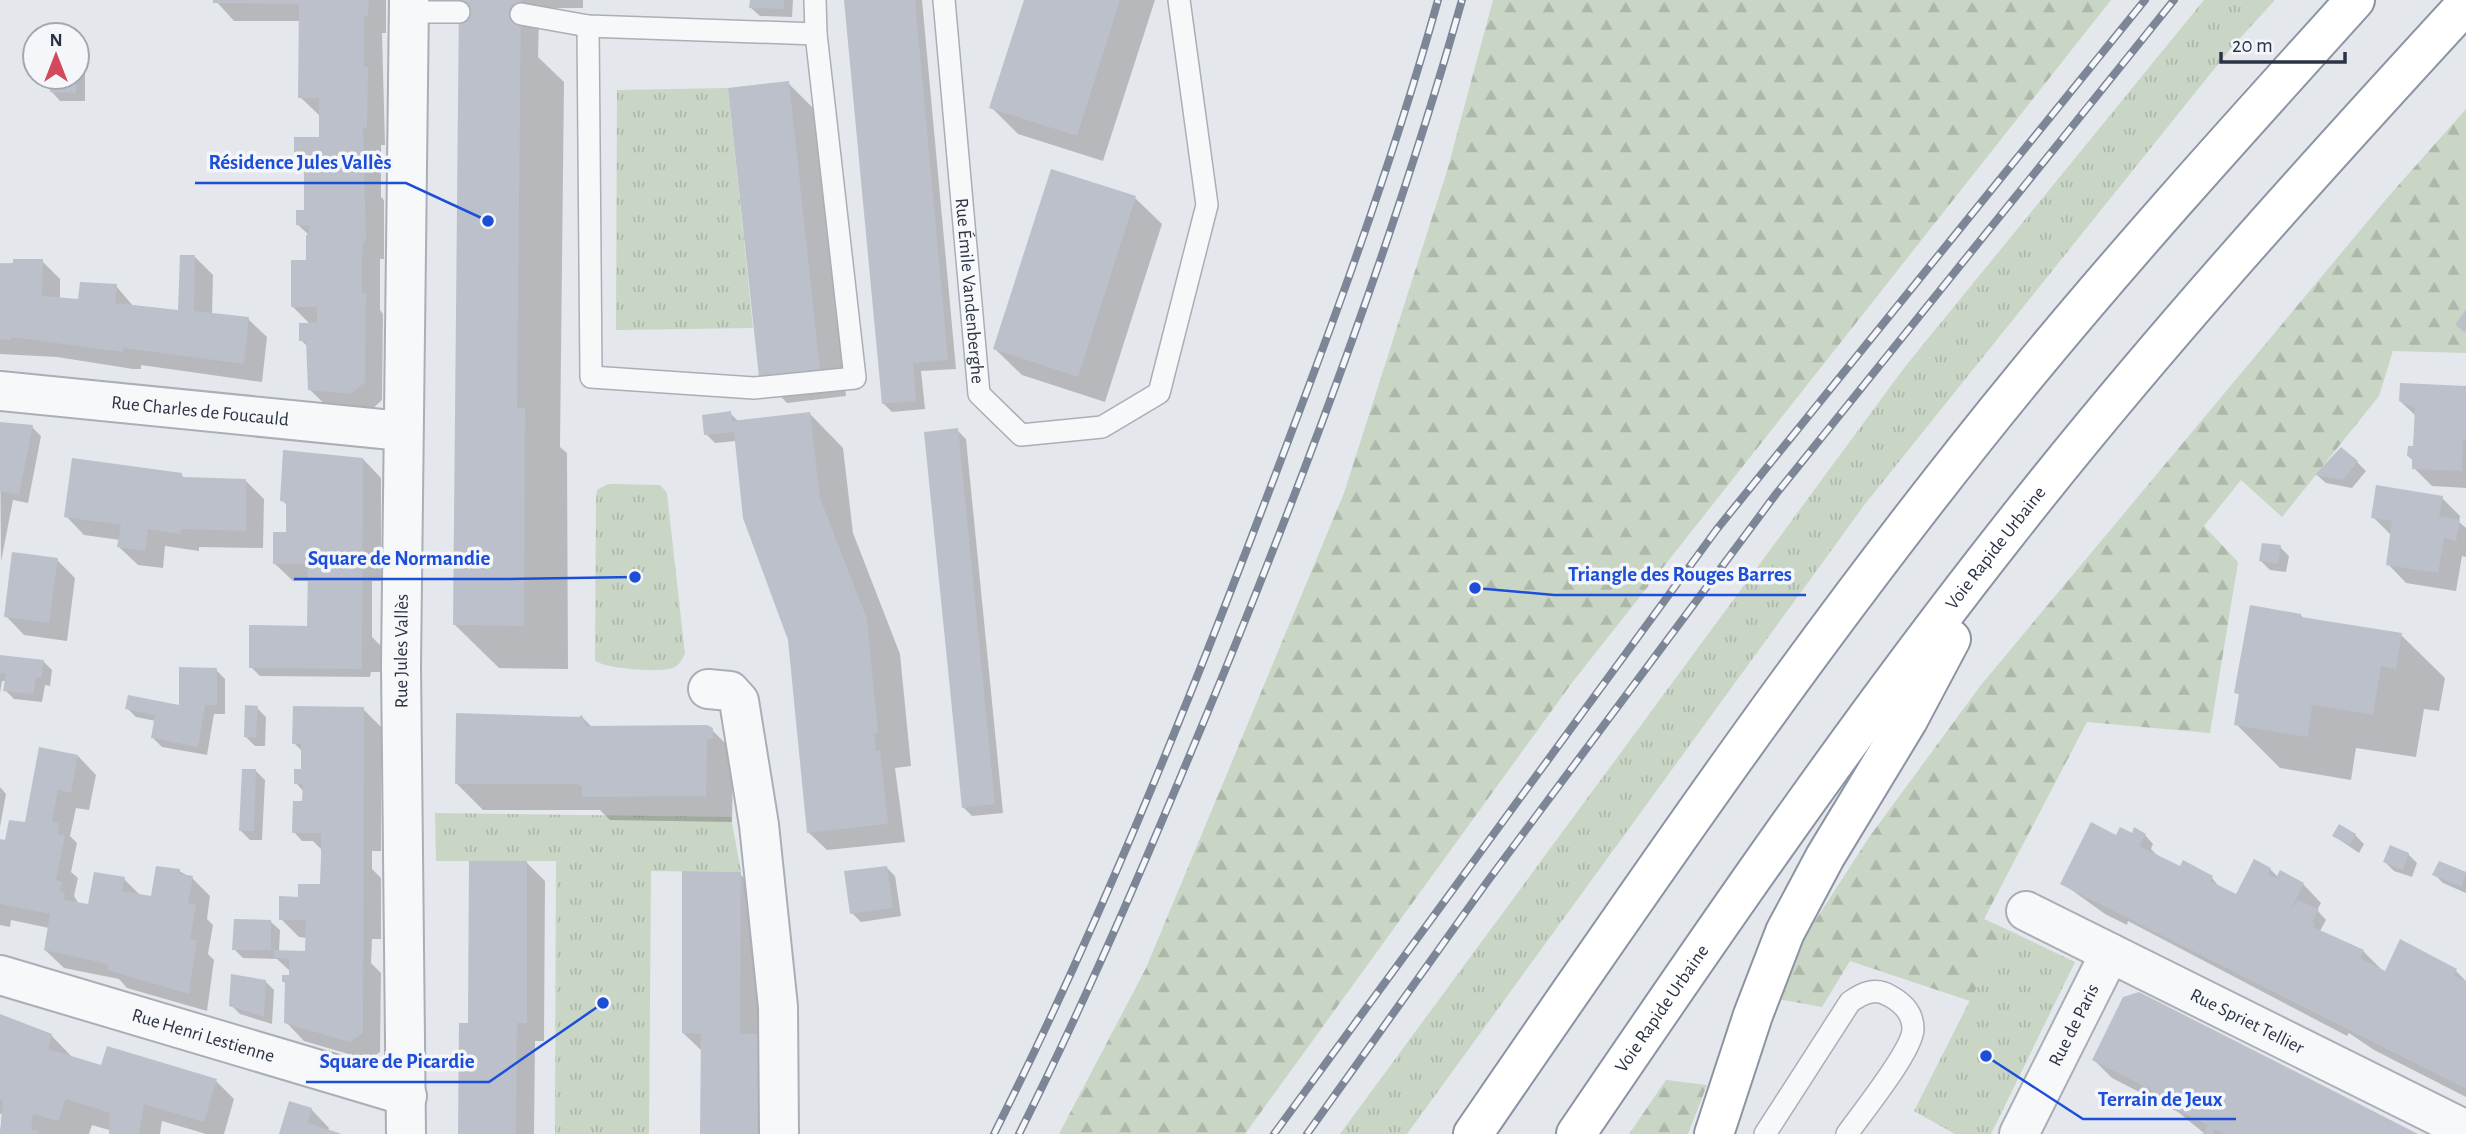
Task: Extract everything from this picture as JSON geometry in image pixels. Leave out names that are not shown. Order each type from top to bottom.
[{"type":"highway","points":[[1473,1134],[1686,825],[1904,529],[2027,374],[2159,219],[2356,0]]},
{"type":"highway","name":"Voie Rapide Urbaine","points":[[1576,1134],[1804,806],[2006,534],[2191,311],[2466,4]]},
{"type":"highway","points":[[1714,1134],[1753,1015],[1790,923],[1825,857],[1908,720],[2006,534]]},
{"type":"street","name":"Rue Jules Vallès","points":[[406,1134],[401,665],[409,6]]},
{"type":"street","name":"Rue Charles de Foucauld","points":[[0,391],[402,431]]},
{"type":"street","points":[[708,689],[730,691],[739,701],[749,763],[778,1007],[779,1134]]},
{"type":"street","name":"Rue Spriet Tellier","points":[[2026,911],[2466,1130]]},
{"type":"street","name":"Rue de Paris","points":[[2019,1134],[2110,953]]},
{"type":"street","name":"Rue Henri Lestienne","points":[[0,975],[407,1096]]},
{"type":"lane","points":[[588,26],[591,377],[754,388],[855,378],[816,34],[815,0]]},
{"type":"lane","name":"Rue Émile Vandenberghe","points":[[944,0],[979,394],[1021,435],[1102,427],[1159,393],[1207,205],[1179,0]]},
{"type":"lane","points":[[409,6],[459,12]]},
{"type":"lane","points":[[521,14],[588,26],[816,34]]},
{"type":"lane","points":[[1765,1134],[1850,1002],[1865,992],[1885,993],[1900,1001],[1910,1014],[1913,1030],[1911,1043],[1847,1134]]},
{"type":"green space","points":[[1493,0],[2111,0],[1571,684],[1245,1134],[1059,1134],[1146,968],[1344,493],[1447,171]]},
{"type":"green space","points":[[2204,0],[2275,0],[2231,48],[1865,504],[1407,1134],[1340,1134],[1904,368]]},
{"type":"green space","points":[[728,88],[753,328],[616,330],[617,90]]},
{"type":"green space","points":[[2466,109],[2466,353],[2393,351],[2379,396],[2282,517],[2241,480],[2204,526],[2238,562],[2210,733],[2087,722],[1984,919],[2006,929],[1970,1001],[1850,961],[1822,1007],[1778,999],[1804,938],[1870,836],[1981,685],[2388,197]]},
{"type":"green space","points":[[608,484],[660,485],[667,493],[685,654],[675,667],[662,670],[631,669],[595,661],[596,502],[597,490]]},
{"type":"green space","points":[[435,813],[731,817],[741,872],[651,871],[649,1134],[555,1134],[556,861],[436,861]]},
{"type":"green space","points":[[2006,929],[2075,962],[1991,1134],[1955,1134],[1914,1111]]},
{"type":"green space","points":[[1666,1080],[1707,1085],[1688,1134],[1629,1134]]},
{"type":"building","points":[[213,0],[369,0],[368,16],[364,16],[364,67],[368,67],[367,128],[363,128],[366,241],[363,241],[362,293],[366,293],[365,382],[351,394],[308,390],[306,341],[299,341],[299,323],[317,323],[317,307],[291,307],[291,260],[306,260],[306,235],[309,234],[309,226],[296,225],[296,210],[304,210],[304,154],[294,153],[294,137],[319,137],[319,98],[298,98],[299,4],[213,3]]},
{"type":"building","points":[[459,0],[521,0],[517,408],[525,408],[524,626],[453,625]]},
{"type":"building","points":[[750,0],[784,0],[784,9],[749,8]]},
{"type":"building","points":[[844,0],[915,0],[948,360],[913,363],[916,401],[882,404]]},
{"type":"building","points":[[1024,0],[1120,0],[1077,136],[989,108]]},
{"type":"building","points":[[789,81],[820,370],[759,377],[728,88]]},
{"type":"building","points":[[50,91],[76,91],[76,93]]},
{"type":"building","points":[[1051,169],[1136,196],[1078,377],[993,349]]},
{"type":"building","points":[[180,255],[195,255],[194,311],[249,317],[244,364],[124,348],[123,352],[11,337],[10,340],[0,339],[0,263],[13,264],[13,259],[43,259],[42,296],[78,299],[80,282],[117,284],[115,303],[178,310]]},
{"type":"building","points":[[2466,309],[2466,333],[2455,325]]},
{"type":"building","points":[[2400,383],[2466,386],[2466,440],[2463,440],[2462,471],[2412,469],[2412,457],[2407,456],[2408,446],[2413,446],[2415,408],[2399,401]]},
{"type":"building","points":[[731,411],[732,421],[810,412],[820,498],[867,619],[878,733],[874,733],[876,751],[880,750],[888,824],[807,833],[788,640],[743,518],[734,432],[704,435],[702,415]]},
{"type":"building","points":[[0,422],[33,425],[19,495],[0,491]]},
{"type":"building","points":[[958,428],[995,804],[962,808],[924,432]]},
{"type":"building","points":[[2341,447],[2358,461],[2343,480],[2315,475]]},
{"type":"building","points":[[283,450],[363,458],[362,669],[249,668],[249,625],[307,626],[308,564],[273,564],[273,532],[286,532],[286,502],[280,501]]},
{"type":"building","points":[[72,458],[182,473],[182,477],[246,479],[246,531],[181,529],[181,534],[148,529],[145,551],[117,547],[121,525],[64,517]]},
{"type":"building","points":[[2376,485],[2443,496],[2439,516],[2460,520],[2456,541],[2444,538],[2438,573],[2386,565],[2392,521],[2371,518]]},
{"type":"building","points":[[2262,543],[2281,545],[2278,564],[2259,561]]},
{"type":"building","points":[[12,552],[58,558],[49,623],[4,617]]},
{"type":"building","points":[[2250,605],[2301,614],[2301,617],[2402,633],[2396,669],[2381,666],[2373,715],[2312,705],[2308,737],[2234,725],[2239,694],[2234,693]]},
{"type":"building","points":[[0,655],[44,660],[41,678],[36,677],[33,694],[3,691],[6,674],[0,673]]},
{"type":"building","points":[[179,667],[217,668],[217,705],[205,705],[198,747],[151,738],[155,715],[125,709],[128,695],[179,705]]},
{"type":"building","points":[[245,705],[258,706],[256,738],[244,737]]},
{"type":"building","points":[[293,706],[364,707],[363,1033],[350,1042],[284,1023],[285,982],[282,982],[282,975],[289,975],[289,959],[274,958],[274,950],[305,951],[306,920],[279,920],[279,896],[298,897],[298,884],[320,884],[321,857],[321,833],[292,833],[293,801],[302,801],[303,784],[294,784],[294,769],[301,769],[301,744],[292,744]]},
{"type":"building","points":[[456,713],[582,715],[586,726],[707,725],[713,728],[713,739],[707,739],[706,799],[703,796],[582,797],[582,787],[578,784],[455,784]]},
{"type":"building","points":[[39,747],[78,755],[71,793],[58,790],[52,822],[59,823],[58,834],[65,836],[56,880],[62,882],[60,892],[65,893],[64,900],[88,904],[94,872],[125,877],[122,891],[151,896],[156,866],[180,869],[180,874],[193,876],[188,904],[196,905],[190,939],[197,940],[189,994],[107,970],[108,964],[44,950],[50,914],[0,904],[0,839],[5,840],[9,820],[25,822]]},
{"type":"building","points":[[242,769],[256,769],[254,831],[239,831]]},
{"type":"building","points":[[2091,822],[2116,835],[2120,827],[2132,833],[2134,827],[2146,834],[2139,846],[2180,866],[2183,860],[2213,876],[2210,881],[2236,894],[2254,859],[2271,868],[2268,874],[2276,878],[2280,870],[2304,883],[2290,911],[2298,900],[2319,909],[2312,922],[2315,923],[2313,927],[2364,950],[2360,958],[2385,971],[2400,939],[2457,969],[2454,975],[2466,981],[2466,1089],[2060,884]]},
{"type":"building","points":[[2339,824],[2356,834],[2350,845],[2332,836]]},
{"type":"building","points":[[2390,845],[2409,853],[2403,870],[2383,862]]},
{"type":"building","points":[[469,861],[527,861],[527,1023],[517,1023],[516,1134],[458,1134],[459,1023],[468,1023]]},
{"type":"building","points":[[2439,861],[2466,872],[2462,887],[2432,875]]},
{"type":"building","points":[[887,866],[893,908],[850,914],[844,871]]},
{"type":"building","points":[[682,871],[741,872],[740,1034],[759,1034],[758,1134],[700,1134],[701,1034],[682,1033]]},
{"type":"building","points":[[234,919],[271,920],[271,950],[232,950]]},
{"type":"building","points":[[231,974],[266,980],[264,1017],[229,1006]]},
{"type":"building","points":[[2139,992],[2418,1134],[2225,1134],[2215,1129],[2213,1134],[2203,1134],[2208,1125],[2170,1106],[2173,1101],[2092,1060],[2123,997]]},
{"type":"building","points":[[0,1014],[52,1034],[48,1049],[101,1065],[107,1046],[217,1079],[204,1122],[144,1104],[139,1134],[109,1134],[110,1113],[66,1099],[58,1121],[33,1114],[31,1130],[39,1131],[38,1134],[0,1134],[3,1101],[0,1100]]},
{"type":"building","points":[[289,1101],[312,1108],[308,1123],[342,1134],[279,1134]]},
{"type":"railway","points":[[994,1134],[1067,982],[1135,828],[1230,594],[1355,260],[1399,131],[1438,0]]},
{"type":"railway","points":[[1019,1134],[1074,1021],[1150,849],[1289,509],[1382,256],[1462,0]]},
{"type":"railway","points":[[1274,1134],[1717,529],[2145,0]]},
{"type":"railway","points":[[1307,1134],[1487,882],[1776,494],[2174,0]]},
{"type":"place","name":"Résidence Jules Vallès","points":[[488,221]]},
{"type":"place","name":"Square de Normandie","points":[[635,577]]},
{"type":"place","name":"Triangle des Rouges Barres","points":[[1475,588]]},
{"type":"place","name":"Square de Picardie","points":[[603,1003]]},
{"type":"place","name":"Terrain de Jeux","points":[[1986,1056]]}]
